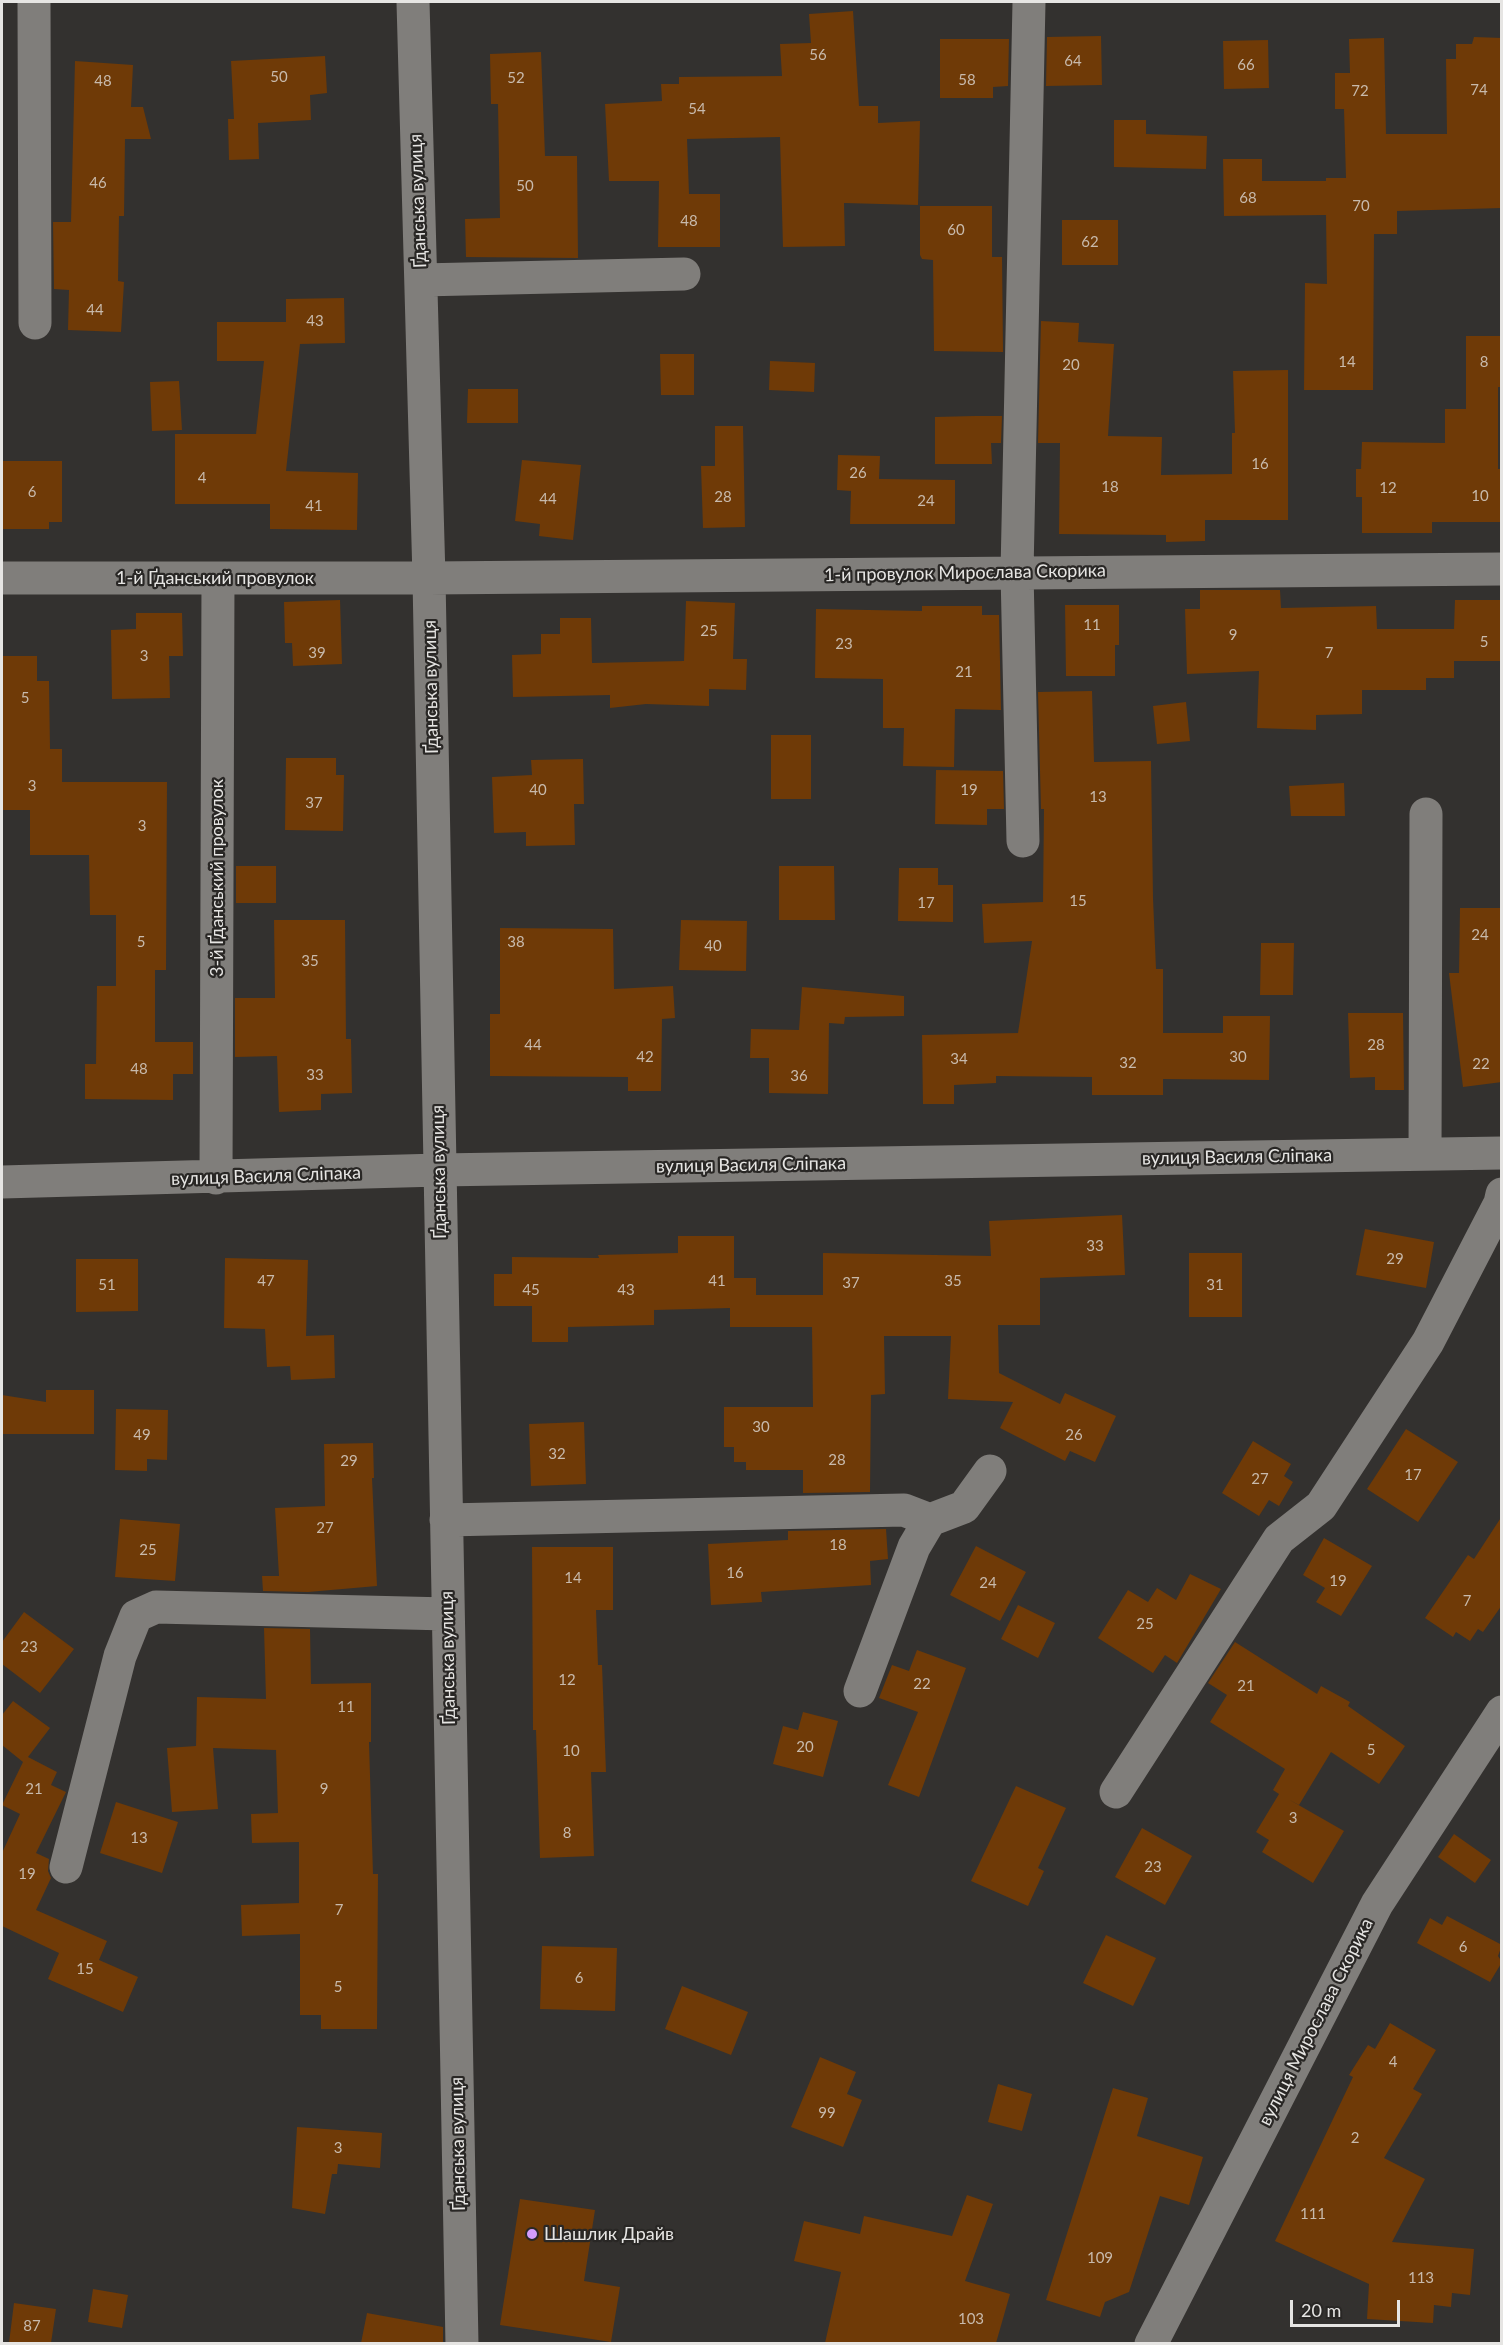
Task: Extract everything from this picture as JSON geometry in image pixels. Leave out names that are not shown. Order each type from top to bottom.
[{"type":"street","points":[[34,2],[35,323]]},
{"type":"street","name":"Ґданська вулиця","points":[[413,2],[429,578],[462,2343]]},
{"type":"street","points":[[1023,841],[1017,572],[1029,2]]},
{"type":"street","points":[[421,280],[684,274]]},
{"type":"street","name":"1-й провулок Мирослава Скорика","points":[[429,578],[1502,569]]},
{"type":"street","name":"1-й Ґданський провулок","points":[[2,578],[429,578]]},
{"type":"street","name":"3-й Ґданський провулок","points":[[216,1178],[218,578]]},
{"type":"street","points":[[1425,1154],[1426,814]]},
{"type":"street","name":"вулиця Василя Сліпака","points":[[2,1182],[216,1178],[439,1170],[1502,1153]]},
{"type":"street","points":[[1116,1792],[1279,1539],[1321,1506],[1428,1342],[1500,1203],[1502,1194]]},
{"type":"street","points":[[860,1692],[914,1547],[930,1520],[964,1507],[990,1471]]},
{"type":"street","points":[[446,1520],[903,1510],[930,1520]]},
{"type":"street","points":[[66,1868],[120,1656],[136,1616],[156,1607],[447,1614]]},
{"type":"street","name":"вулиця Мирослава Скорика","points":[[1151,2343],[1377,1904],[1502,1712]]},
{"type":"building","points":[[853,11],[859,106],[878,106],[878,123],[920,121],[918,205],[844,203],[845,246],[783,247],[780,137],[687,139],[689,194],[720,194],[720,247],[658,247],[659,181],[609,181],[605,104],[662,101],[661,84],[679,84],[679,77],[782,76],[780,44],[811,43],[809,14]]},
{"type":"building","points":[[1101,36],[1102,85],[1046,86],[1047,37]]},
{"type":"building","points":[[1474,37],[1502,38],[1502,208],[1397,211],[1397,234],[1374,234],[1373,390],[1304,390],[1305,283],[1327,284],[1326,215],[1224,216],[1223,159],[1262,159],[1262,181],[1326,181],[1326,178],[1346,178],[1344,109],[1335,109],[1335,73],[1350,73],[1349,39],[1384,38],[1386,134],[1447,134],[1446,59],[1456,59],[1456,44],[1472,44]]},
{"type":"building","points":[[940,39],[1009,39],[1008,86],[993,87],[993,98],[940,98]]},
{"type":"building","points":[[1268,40],[1269,88],[1224,89],[1223,41]]},
{"type":"building","points":[[541,52],[545,156],[577,156],[578,258],[466,257],[465,219],[500,218],[498,104],[491,104],[490,54]]},
{"type":"building","points":[[325,56],[327,93],[310,95],[311,120],[258,123],[259,159],[229,160],[228,119],[234,119],[231,61]]},
{"type":"building","points":[[75,61],[133,65],[131,107],[143,107],[151,139],[125,139],[124,216],[119,216],[118,281],[124,282],[121,332],[68,330],[69,290],[54,289],[53,222],[71,222]]},
{"type":"building","points":[[1114,120],[1146,120],[1146,134],[1207,136],[1206,169],[1114,167]]},
{"type":"building","points":[[920,206],[992,206],[992,257],[1002,257],[1003,352],[934,351],[933,260],[922,259],[920,255]]},
{"type":"building","points":[[1062,220],[1118,220],[1118,265],[1062,265]]},
{"type":"building","points":[[344,298],[345,343],[300,344],[286,471],[358,473],[357,530],[270,529],[270,504],[175,504],[175,434],[256,434],[264,361],[217,361],[217,322],[286,322],[286,299]]},
{"type":"building","points":[[1041,321],[1079,323],[1078,342],[1114,344],[1108,436],[1162,437],[1161,475],[1232,474],[1232,433],[1235,433],[1233,371],[1288,370],[1288,520],[1205,520],[1205,541],[1166,542],[1166,535],[1059,534],[1060,443],[1038,443]]},
{"type":"building","points":[[1466,336],[1502,336],[1502,387],[1498,387],[1498,469],[1502,469],[1502,522],[1432,522],[1432,533],[1362,533],[1362,497],[1356,497],[1356,469],[1361,469],[1362,442],[1445,443],[1445,409],[1466,409]]},
{"type":"building","points":[[660,354],[694,354],[694,395],[661,395]]},
{"type":"building","points":[[770,361],[815,363],[814,392],[769,390]]},
{"type":"building","points":[[179,381],[182,430],[152,431],[150,382]]},
{"type":"building","points":[[468,389],[518,389],[518,423],[467,423]]},
{"type":"building","points":[[1002,416],[1001,443],[991,443],[992,464],[935,464],[935,417]]},
{"type":"building","points":[[715,426],[743,426],[745,527],[703,528],[701,466],[715,466]]},
{"type":"building","points":[[838,455],[880,456],[879,479],[955,480],[955,524],[850,524],[851,491],[837,490]]},
{"type":"building","points":[[522,460],[581,465],[573,540],[539,536],[540,524],[515,521]]},
{"type":"building","points":[[2,461],[62,461],[62,522],[49,522],[49,529],[2,529]]},
{"type":"building","points":[[1200,590],[1280,590],[1281,608],[1376,606],[1377,629],[1454,629],[1455,600],[1502,600],[1502,661],[1454,661],[1454,678],[1426,678],[1426,690],[1362,690],[1362,714],[1316,715],[1316,730],[1257,728],[1259,671],[1187,674],[1185,609],[1200,609]]},
{"type":"building","points":[[340,600],[342,664],[293,666],[292,643],[285,643],[284,602]]},
{"type":"building","points":[[686,601],[735,603],[733,659],[747,659],[746,690],[709,689],[709,706],[646,704],[610,708],[610,695],[513,697],[512,655],[541,654],[541,634],[560,634],[560,618],[591,618],[592,663],[684,661]]},
{"type":"building","points":[[1065,605],[1119,605],[1119,645],[1115,645],[1115,676],[1066,676]]},
{"type":"building","points":[[922,606],[982,606],[982,615],[999,615],[1001,710],[955,709],[954,767],[903,766],[904,728],[883,728],[883,679],[815,678],[816,609],[922,611]]},
{"type":"building","points":[[136,613],[182,613],[183,656],[169,656],[170,698],[112,699],[111,630],[136,629]]},
{"type":"building","points":[[2,656],[37,656],[37,681],[49,681],[50,749],[62,749],[62,782],[167,782],[166,970],[155,970],[155,1042],[193,1042],[193,1074],[173,1074],[173,1100],[85,1099],[85,1064],[96,1064],[97,986],[116,986],[116,915],[90,915],[89,855],[30,855],[30,810],[2,810]]},
{"type":"building","points":[[1092,691],[1094,762],[1151,761],[1156,969],[1163,969],[1163,1033],[1223,1033],[1223,1016],[1270,1016],[1269,1080],[1163,1079],[1163,1095],[1092,1095],[1092,1077],[996,1076],[996,1083],[954,1085],[954,1104],[923,1104],[922,1035],[1018,1033],[1032,941],[984,943],[982,904],[1043,902],[1044,809],[1041,809],[1038,692]]},
{"type":"building","points":[[1186,702],[1190,741],[1157,744],[1153,706]]},
{"type":"building","points":[[771,735],[811,735],[811,799],[771,799]]},
{"type":"building","points":[[286,758],[336,758],[336,775],[344,775],[343,831],[285,830]]},
{"type":"building","points":[[583,759],[584,804],[574,804],[575,845],[526,846],[526,832],[494,833],[492,777],[532,775],[531,760]]},
{"type":"building","points":[[936,770],[1003,771],[1004,809],[987,809],[987,825],[935,824]]},
{"type":"building","points":[[1344,783],[1345,816],[1291,816],[1289,786]]},
{"type":"building","points":[[236,866],[276,866],[276,903],[236,903]]},
{"type":"building","points":[[779,866],[834,866],[835,920],[779,920]]},
{"type":"building","points":[[899,868],[938,868],[938,885],[953,885],[953,922],[898,921]]},
{"type":"building","points":[[1460,908],[1502,908],[1502,1082],[1463,1087],[1449,973],[1459,973]]},
{"type":"building","points":[[274,920],[345,920],[346,1039],[351,1039],[352,1093],[321,1094],[321,1110],[279,1112],[277,1056],[235,1057],[235,998],[275,998]]},
{"type":"building","points":[[681,920],[747,921],[746,971],[679,970]]},
{"type":"building","points":[[500,928],[613,929],[614,989],[673,986],[675,1018],[662,1019],[661,1091],[628,1091],[628,1077],[490,1076],[490,1014],[500,1014]]},
{"type":"building","points":[[1261,943],[1294,943],[1293,995],[1260,995]]},
{"type":"building","points":[[802,987],[904,996],[904,1016],[845,1017],[844,1024],[829,1023],[828,1094],[769,1093],[769,1058],[750,1058],[751,1029],[799,1030]]},
{"type":"building","points":[[1348,1013],[1403,1013],[1404,1090],[1375,1090],[1375,1077],[1350,1078]]},
{"type":"building","points":[[1122,1215],[1125,1275],[1040,1278],[1040,1325],[998,1325],[999,1373],[1060,1404],[1065,1393],[1116,1416],[1095,1462],[1070,1451],[1065,1461],[1000,1428],[1013,1402],[948,1399],[951,1336],[884,1336],[885,1394],[871,1395],[870,1492],[803,1493],[803,1470],[746,1470],[746,1462],[734,1462],[734,1447],[724,1447],[724,1407],[813,1407],[812,1327],[730,1327],[730,1308],[654,1310],[654,1325],[568,1327],[568,1342],[532,1342],[532,1306],[494,1306],[494,1274],[512,1274],[512,1257],[599,1258],[598,1255],[678,1253],[678,1236],[734,1236],[734,1278],[756,1278],[756,1295],[823,1295],[823,1253],[991,1256],[989,1221]]},
{"type":"building","points":[[1365,1229],[1434,1242],[1426,1288],[1356,1275]]},
{"type":"building","points":[[1189,1253],[1242,1253],[1242,1317],[1189,1317]]},
{"type":"building","points":[[225,1258],[308,1260],[306,1336],[334,1335],[335,1378],[291,1380],[290,1366],[267,1367],[265,1329],[224,1328]]},
{"type":"building","points":[[76,1259],[138,1259],[138,1311],[76,1312]]},
{"type":"building","points":[[46,1390],[94,1390],[94,1434],[2,1434],[2,1395],[46,1402]]},
{"type":"building","points":[[116,1409],[168,1410],[167,1460],[147,1459],[147,1471],[115,1470]]},
{"type":"building","points":[[584,1422],[586,1484],[531,1486],[529,1424]]},
{"type":"building","points":[[1406,1429],[1458,1462],[1418,1522],[1367,1489]]},
{"type":"building","points":[[1253,1441],[1291,1464],[1284,1476],[1293,1482],[1279,1506],[1269,1500],[1259,1516],[1222,1493]]},
{"type":"building","points":[[373,1443],[374,1478],[372,1478],[377,1586],[308,1592],[263,1591],[262,1576],[279,1576],[275,1508],[325,1506],[324,1444]]},
{"type":"building","points":[[1502,1516],[1502,1605],[1483,1632],[1478,1629],[1470,1641],[1456,1632],[1453,1637],[1425,1618],[1468,1555],[1474,1559]]},
{"type":"building","points":[[120,1519],[180,1524],[175,1581],[115,1577]]},
{"type":"building","points":[[886,1529],[888,1559],[870,1561],[871,1585],[761,1592],[762,1602],[711,1605],[708,1544],[788,1540],[788,1531]]},
{"type":"building","points":[[1324,1538],[1372,1566],[1341,1616],[1316,1602],[1325,1588],[1303,1575]]},
{"type":"building","points":[[976,1546],[1026,1572],[1000,1621],[950,1595]]},
{"type":"building","points":[[532,1547],[613,1547],[613,1610],[596,1610],[598,1665],[602,1665],[606,1772],[591,1772],[594,1856],[540,1858],[536,1730],[533,1730]]},
{"type":"building","points":[[1190,1574],[1221,1589],[1177,1663],[1165,1655],[1153,1673],[1098,1638],[1128,1590],[1148,1602],[1157,1588],[1176,1600]]},
{"type":"building","points":[[1018,1605],[1055,1623],[1038,1658],[1001,1639]]},
{"type":"building","points":[[24,1612],[74,1649],[40,1693],[2,1664],[2,1642]]},
{"type":"building","points":[[264,1628],[310,1629],[311,1684],[371,1683],[371,1742],[369,1742],[373,1874],[378,1874],[377,2029],[321,2029],[321,2015],[300,2015],[300,1934],[242,1936],[241,1905],[299,1903],[299,1842],[252,1843],[251,1814],[278,1813],[276,1750],[213,1748],[218,1809],[172,1812],[167,1748],[196,1746],[197,1697],[266,1699]]},
{"type":"building","points":[[1235,1642],[1317,1694],[1321,1686],[1350,1702],[1348,1706],[1405,1746],[1379,1784],[1331,1752],[1299,1805],[1288,1799],[1344,1831],[1313,1883],[1262,1852],[1269,1840],[1256,1832],[1279,1794],[1273,1790],[1285,1769],[1210,1722],[1227,1695],[1208,1683]]},
{"type":"building","points":[[917,1650],[966,1668],[919,1797],[888,1785],[918,1712],[879,1698],[892,1665],[909,1671]]},
{"type":"building","points":[[13,1701],[50,1728],[28,1757],[57,1772],[51,1785],[66,1792],[36,1853],[49,1859],[48,1871],[51,1878],[36,1910],[107,1941],[99,1960],[138,1977],[123,2012],[48,1979],[59,1953],[2,1926],[2,1853],[20,1814],[2,1805],[23,1762],[2,1745],[2,1715]]},
{"type":"building","points":[[803,1712],[838,1721],[823,1777],[773,1764],[783,1726],[798,1730]]},
{"type":"building","points":[[1016,1786],[1066,1808],[1038,1868],[1044,1871],[1028,1906],[971,1881]]},
{"type":"building","points":[[116,1802],[178,1822],[162,1873],[100,1853]]},
{"type":"building","points":[[1142,1828],[1192,1856],[1165,1905],[1115,1877]]},
{"type":"building","points":[[1454,1834],[1491,1860],[1475,1883],[1438,1857]]},
{"type":"building","points":[[1447,1916],[1502,1945],[1498,1956],[1502,1962],[1490,1982],[1417,1943],[1430,1918],[1442,1925]]},
{"type":"building","points":[[1106,1935],[1156,1958],[1133,2006],[1083,1983]]},
{"type":"building","points":[[542,1946],[617,1948],[615,2011],[540,2009]]},
{"type":"building","points":[[682,1986],[748,2012],[731,2055],[665,2029]]},
{"type":"building","points":[[1390,2023],[1436,2050],[1413,2089],[1422,2094],[1384,2158],[1425,2179],[1392,2242],[1474,2249],[1470,2295],[1452,2293],[1451,2307],[1434,2305],[1433,2323],[1367,2319],[1369,2284],[1275,2241],[1353,2077],[1349,2075],[1368,2045],[1375,2049]]},
{"type":"building","points":[[820,2057],[856,2072],[847,2094],[862,2100],[843,2147],[791,2127]]},
{"type":"building","points":[[998,2084],[1032,2094],[1022,2131],[988,2122]]},
{"type":"building","points":[[1113,2088],[1148,2098],[1137,2136],[1203,2157],[1189,2205],[1160,2196],[1129,2292],[1105,2302],[1100,2317],[1046,2300]]},
{"type":"building","points":[[297,2127],[382,2133],[380,2168],[338,2164],[337,2174],[332,2174],[325,2214],[292,2208]]},
{"type":"building","points":[[967,2195],[993,2204],[965,2281],[1010,2294],[996,2343],[825,2343],[841,2272],[794,2261],[804,2221],[860,2234],[864,2216],[952,2236]]},
{"type":"building","points":[[520,2199],[595,2210],[584,2281],[620,2287],[611,2342],[500,2325]]},
{"type":"building","points":[[93,2289],[128,2295],[122,2328],[88,2322]]},
{"type":"building","points":[[14,2303],[56,2309],[51,2343],[9,2343]]},
{"type":"building","points":[[367,2313],[443,2327],[443,2343],[361,2343]]},
{"type":"place","name":"Шашлик Драйв","points":[[532,2234]]}]
